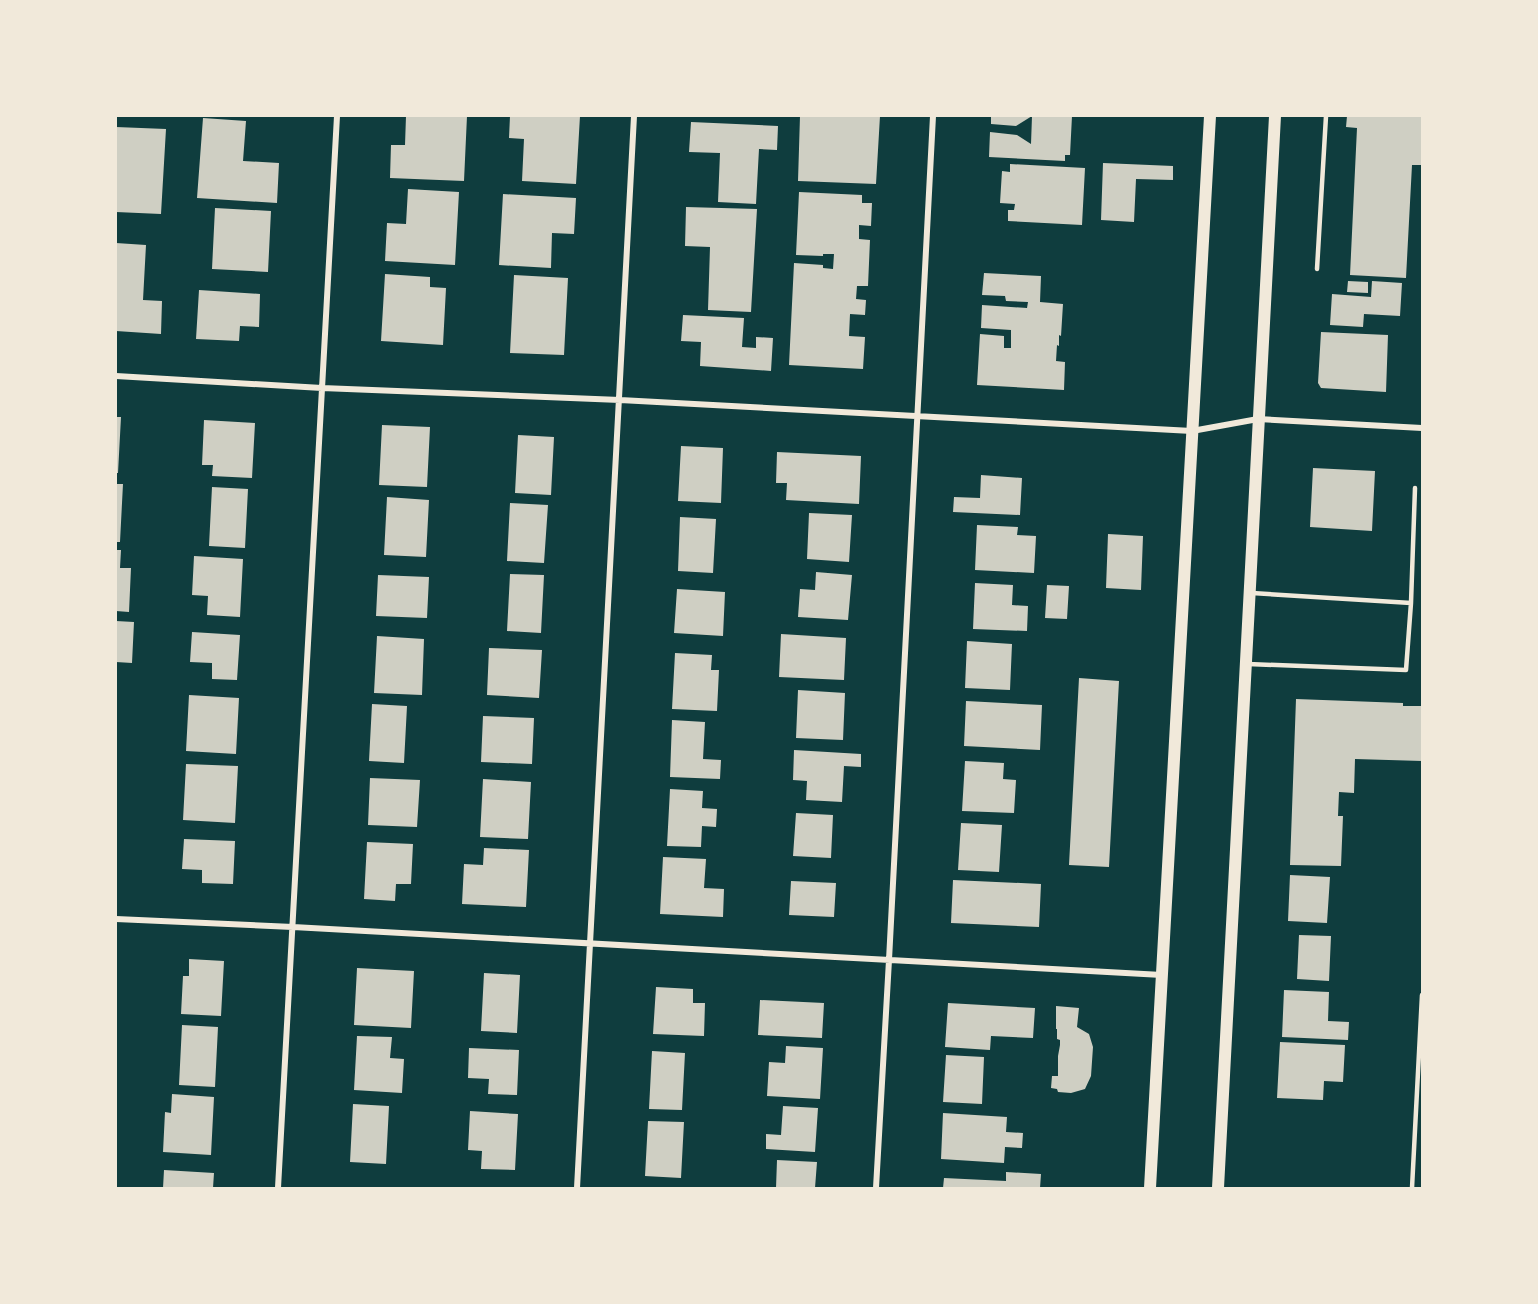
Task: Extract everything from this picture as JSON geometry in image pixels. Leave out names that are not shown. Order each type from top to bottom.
[{"type":"main road","points":[[1150,1188],[1210,116]]},
{"type":"main road","points":[[1218,1188],[1275,116]]},
{"type":"street","points":[[278,1188],[337,116]]},
{"type":"street","points":[[577,1188],[634,116]]},
{"type":"street","points":[[876,1188],[933,116]]},
{"type":"street","points":[[116,376],[1192,431],[1258,419],[1422,428]]},
{"type":"street","points":[[116,919],[1163,975]]},
{"type":"lane","points":[[1317,269],[1326,116]]},
{"type":"lane","points":[[1245,663],[1406,670],[1415,488]]},
{"type":"lane","points":[[1249,593],[1411,603]]},
{"type":"lane","points":[[1412,1188],[1422,995]]},
{"type":"building","points":[[406,116],[467,116],[464,181],[390,178],[391,145],[405,145]]},
{"type":"building","points":[[510,116],[580,116],[576,184],[522,181],[524,139],[509,138]]},
{"type":"building","points":[[800,116],[880,116],[876,184],[798,181]]},
{"type":"building","points":[[991,116],[1032,116],[1016,126],[991,124]]},
{"type":"building","points":[[1032,116],[1072,116],[1070,155],[1065,155],[1065,161],[989,157],[990,132],[1017,135],[1031,144]]},
{"type":"building","points":[[1347,116],[1422,116],[1422,165],[1412,165],[1406,278],[1350,275],[1357,128],[1346,127]]},
{"type":"building","points":[[203,118],[246,121],[243,161],[279,163],[277,203],[197,198]]},
{"type":"building","points":[[691,122],[778,126],[777,150],[759,149],[756,204],[718,202],[720,153],[689,152]]},
{"type":"building","points":[[116,127],[166,129],[161,214],[116,212]]},
{"type":"building","points":[[1103,163],[1173,166],[1173,180],[1136,179],[1134,222],[1101,220]]},
{"type":"building","points":[[1010,164],[1085,168],[1082,225],[1008,221],[1008,210],[1014,210],[1015,204],[1000,203],[1002,171],[1010,172]]},
{"type":"building","points":[[408,189],[459,192],[455,265],[385,261],[387,223],[406,224]]},
{"type":"building","points":[[799,192],[862,195],[862,203],[872,203],[871,226],[859,225],[859,239],[870,240],[868,286],[857,286],[856,299],[866,300],[865,315],[850,314],[849,336],[865,337],[863,369],[789,365],[794,263],[823,265],[823,268],[833,269],[834,254],[796,255]]},
{"type":"building","points":[[503,194],[576,198],[574,234],[552,233],[551,268],[499,265]]},
{"type":"building","points":[[686,207],[757,209],[751,312],[708,310],[710,247],[685,246]]},
{"type":"building","points":[[215,208],[271,211],[268,272],[212,269]]},
{"type":"building","points":[[116,243],[146,245],[143,300],[162,301],[161,334],[116,331]]},
{"type":"building","points":[[984,273],[1041,276],[1040,302],[1063,304],[1061,336],[1059,335],[1056,361],[1065,362],[1064,390],[977,385],[980,334],[1004,336],[1004,348],[1011,348],[1011,330],[981,328],[982,305],[1027,308],[1028,302],[1006,301],[1005,296],[982,295]]},
{"type":"building","points":[[385,274],[430,277],[430,287],[446,288],[443,345],[381,341]]},
{"type":"building","points":[[514,275],[568,278],[564,355],[510,353]]},
{"type":"building","points":[[1348,281],[1368,282],[1368,293],[1347,292]]},
{"type":"building","points":[[1372,281],[1402,283],[1400,316],[1364,314],[1363,327],[1330,325],[1332,294],[1371,297]]},
{"type":"building","points":[[199,290],[260,294],[259,327],[240,326],[239,341],[196,339]]},
{"type":"building","points":[[683,315],[744,318],[742,347],[756,348],[756,337],[773,338],[771,371],[700,366],[701,342],[681,341]]},
{"type":"building","points":[[1321,332],[1388,335],[1386,392],[1321,388],[1318,383]]},
{"type":"building","points":[[116,417],[121,417],[118,473],[116,473]]},
{"type":"building","points":[[204,420],[255,423],[252,478],[212,476],[213,465],[202,465]]},
{"type":"building","points":[[382,425],[430,427],[427,487],[379,485]]},
{"type":"building","points":[[518,435],[554,437],[551,495],[515,493]]},
{"type":"building","points":[[681,446],[723,448],[721,503],[678,501]]},
{"type":"building","points":[[777,452],[861,456],[859,504],[786,500],[787,483],[776,483]]},
{"type":"building","points":[[1313,468],[1375,471],[1372,531],[1310,527]]},
{"type":"building","points":[[981,475],[1022,478],[1020,515],[953,512],[954,497],[980,498]]},
{"type":"building","points":[[116,484],[123,484],[120,542],[116,542]]},
{"type":"building","points":[[212,487],[248,489],[245,548],[209,546]]},
{"type":"building","points":[[387,497],[429,500],[426,557],[384,555]]},
{"type":"building","points":[[510,503],[548,505],[544,563],[507,561]]},
{"type":"building","points":[[809,513],[852,515],[849,562],[807,559]]},
{"type":"building","points":[[680,517],[716,519],[713,573],[678,571]]},
{"type":"building","points":[[977,525],[1018,527],[1017,535],[1036,536],[1034,573],[975,570]]},
{"type":"building","points":[[1108,534],[1143,536],[1141,590],[1106,588]]},
{"type":"building","points":[[116,550],[121,550],[120,568],[131,568],[129,612],[116,611]]},
{"type":"building","points":[[194,556],[243,559],[240,617],[207,615],[208,596],[192,595]]},
{"type":"building","points":[[816,572],[852,575],[848,620],[798,617],[800,589],[815,590]]},
{"type":"building","points":[[510,574],[544,575],[541,633],[507,631]]},
{"type":"building","points":[[378,575],[429,577],[427,618],[376,616]]},
{"type":"building","points":[[975,583],[1013,585],[1012,605],[1028,606],[1027,631],[973,629]]},
{"type":"building","points":[[1047,585],[1069,586],[1067,619],[1045,618]]},
{"type":"building","points":[[677,589],[725,592],[723,636],[674,633]]},
{"type":"building","points":[[116,621],[134,622],[132,663],[116,662]]},
{"type":"building","points":[[192,632],[240,635],[237,680],[212,679],[212,663],[190,662]]},
{"type":"building","points":[[781,634],[846,638],[844,680],[779,677]]},
{"type":"building","points":[[377,636],[424,639],[422,695],[374,693]]},
{"type":"building","points":[[967,641],[1012,644],[1010,690],[965,688]]},
{"type":"building","points":[[489,648],[542,650],[539,698],[487,695]]},
{"type":"building","points":[[675,653],[712,655],[711,670],[719,670],[717,711],[672,709]]},
{"type":"building","points":[[1079,678],[1119,681],[1109,867],[1069,865]]},
{"type":"building","points":[[798,690],[845,693],[843,740],[796,738]]},
{"type":"building","points":[[189,695],[239,698],[236,754],[186,751]]},
{"type":"building","points":[[1296,699],[1403,703],[1403,706],[1422,706],[1422,761],[1355,759],[1354,793],[1339,792],[1338,816],[1343,816],[1341,866],[1290,865]]},
{"type":"building","points":[[966,701],[1042,705],[1040,750],[964,746]]},
{"type":"building","points":[[372,704],[407,706],[404,763],[369,761]]},
{"type":"building","points":[[483,716],[534,718],[532,764],[481,762]]},
{"type":"building","points":[[672,720],[705,722],[703,759],[721,760],[720,779],[670,777]]},
{"type":"building","points":[[794,750],[861,754],[861,767],[844,766],[842,802],[806,800],[807,781],[793,780]]},
{"type":"building","points":[[965,761],[1004,763],[1003,779],[1016,780],[1014,813],[962,811]]},
{"type":"building","points":[[186,764],[238,766],[235,823],[183,820]]},
{"type":"building","points":[[370,778],[420,780],[417,827],[368,825]]},
{"type":"building","points":[[483,779],[531,782],[528,839],[480,837]]},
{"type":"building","points":[[670,789],[703,791],[702,808],[717,809],[716,827],[702,826],[701,847],[667,846]]},
{"type":"building","points":[[796,813],[833,815],[831,858],[793,856]]},
{"type":"building","points":[[961,823],[1002,825],[999,872],[958,870]]},
{"type":"building","points":[[184,839],[235,841],[233,884],[202,883],[202,870],[182,869]]},
{"type":"building","points":[[367,842],[413,844],[411,884],[396,884],[395,901],[364,899]]},
{"type":"building","points":[[484,848],[529,850],[526,907],[462,904],[464,864],[483,865]]},
{"type":"building","points":[[663,857],[706,859],[704,888],[724,889],[723,917],[660,914]]},
{"type":"building","points":[[1290,875],[1330,877],[1327,923],[1288,921]]},
{"type":"building","points":[[953,880],[1041,884],[1039,927],[951,923]]},
{"type":"building","points":[[791,881],[836,883],[834,917],[789,915]]},
{"type":"building","points":[[1299,935],[1331,936],[1329,981],[1297,979]]},
{"type":"building","points":[[189,959],[224,961],[221,1016],[181,1014],[183,976],[189,976]]},
{"type":"building","points":[[357,968],[414,971],[411,1028],[354,1025]]},
{"type":"building","points":[[484,973],[520,975],[517,1033],[481,1031]]},
{"type":"building","points":[[656,987],[693,989],[693,1003],[705,1003],[704,1036],[653,1034]]},
{"type":"building","points":[[1284,990],[1329,992],[1328,1021],[1349,1022],[1348,1040],[1282,1037]]},
{"type":"building","points":[[760,1000],[824,1003],[822,1038],[758,1035]]},
{"type":"building","points":[[948,1003],[1035,1008],[1033,1038],[991,1036],[990,1050],[945,1047]]},
{"type":"building","points":[[1056,1006],[1079,1008],[1077,1027],[1089,1034],[1093,1047],[1091,1076],[1085,1089],[1071,1093],[1058,1092],[1057,1089],[1051,1088],[1052,1076],[1058,1076],[1060,1045],[1060,1040],[1057,1039]]},
{"type":"building","points":[[182,1025],[218,1027],[215,1087],[179,1085]]},
{"type":"building","points":[[357,1036],[392,1037],[390,1058],[404,1059],[402,1093],[354,1090]]},
{"type":"building","points":[[1280,1042],[1345,1045],[1343,1082],[1324,1081],[1323,1100],[1277,1098]]},
{"type":"building","points":[[786,1046],[823,1048],[820,1099],[767,1096],[769,1062],[785,1063]]},
{"type":"building","points":[[469,1048],[519,1050],[517,1095],[488,1094],[489,1079],[468,1078]]},
{"type":"building","points":[[652,1051],[685,1053],[682,1110],[649,1109]]},
{"type":"building","points":[[946,1055],[984,1057],[982,1104],[943,1102]]},
{"type":"building","points":[[172,1094],[214,1097],[211,1155],[163,1152],[165,1112],[171,1113]]},
{"type":"building","points":[[353,1104],[389,1106],[386,1164],[350,1162]]},
{"type":"building","points":[[783,1106],[818,1108],[815,1152],[766,1149],[766,1134],[781,1135]]},
{"type":"building","points":[[470,1111],[518,1114],[515,1170],[481,1169],[482,1151],[468,1150]]},
{"type":"building","points":[[943,1113],[1007,1117],[1006,1132],[1023,1133],[1022,1148],[1005,1147],[1004,1163],[941,1159]]},
{"type":"building","points":[[648,1121],[684,1122],[681,1178],[645,1176]]},
{"type":"building","points":[[777,1160],[817,1162],[815,1188],[776,1188]]},
{"type":"building","points":[[164,1170],[214,1173],[213,1188],[163,1188]]},
{"type":"building","points":[[1006,1172],[1041,1174],[1040,1188],[943,1188],[944,1178],[1006,1181]]}]
